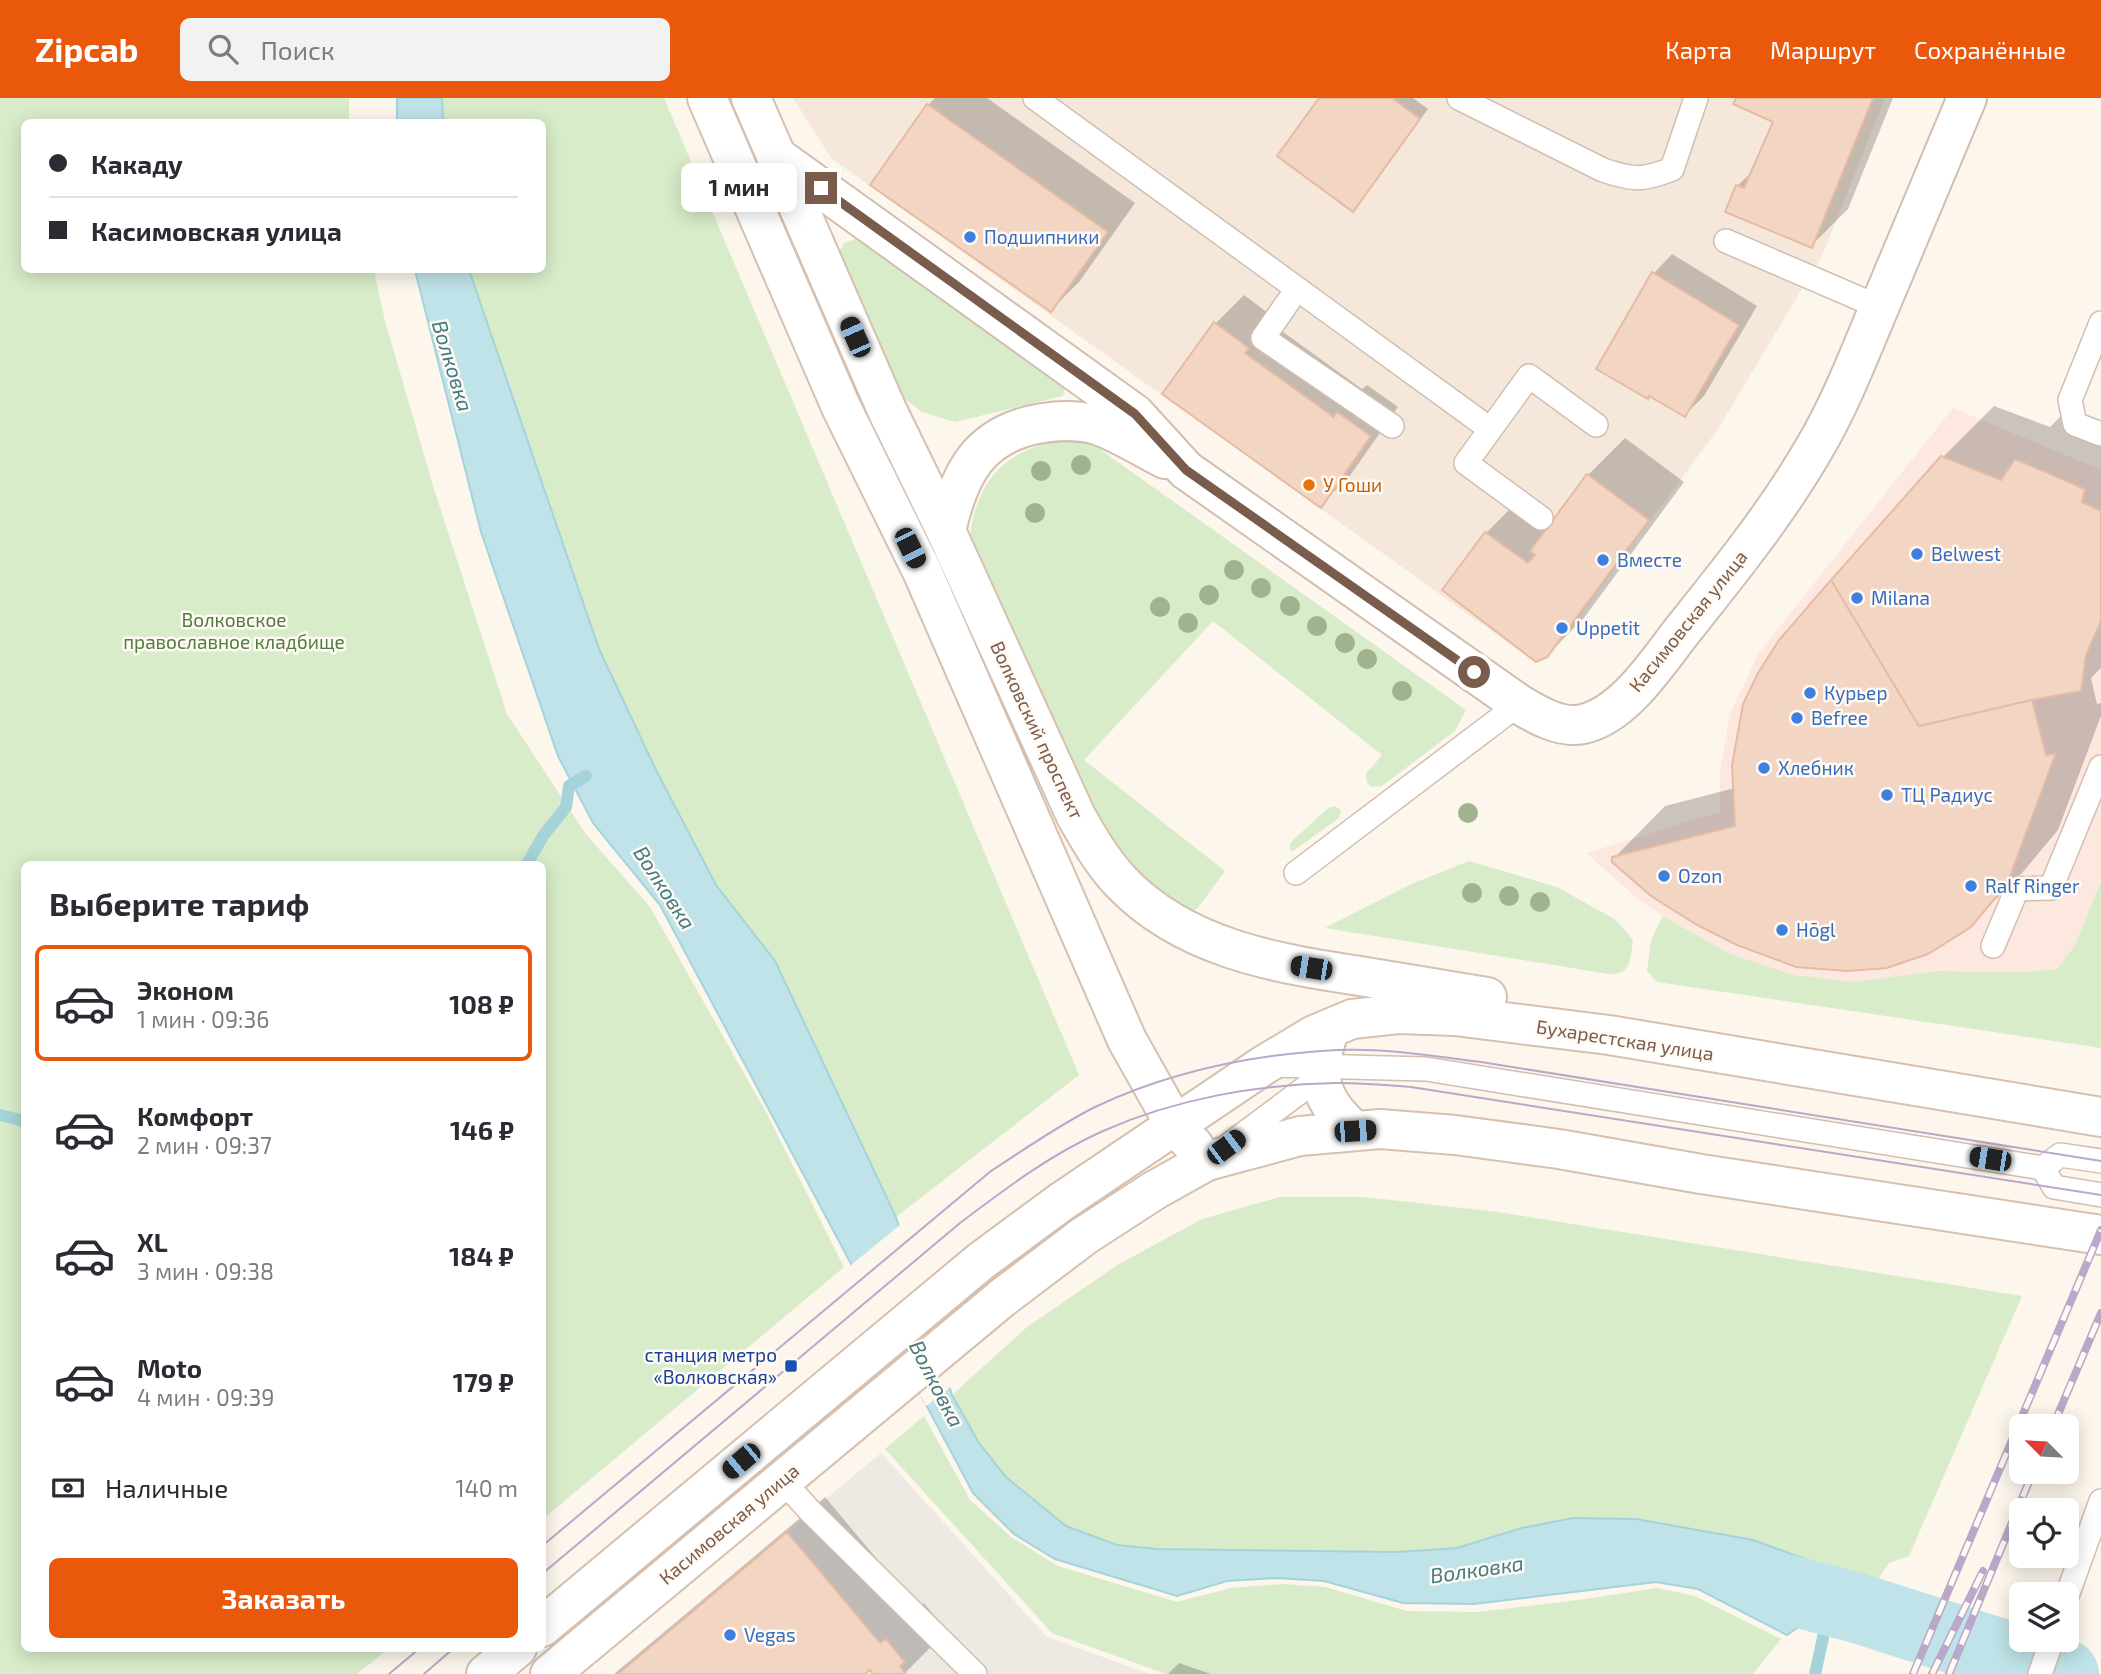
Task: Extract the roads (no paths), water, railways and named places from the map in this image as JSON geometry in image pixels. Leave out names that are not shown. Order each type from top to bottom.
[{"type":"street","name":"Волковский проспект","points":[[707,98],[841,407],[922,571],[1127,1040],[1176,1127],[1207,1161]]},
{"type":"street","name":"Волковский проспект","points":[[751,98],[887,410],[946,531],[1076,816],[1097,852],[1122,883],[1159,914],[1204,939],[1237,952],[1286,964],[1512,1001],[1609,1035]]},
{"type":"street","name":"Касимовская улица","points":[[776,156],[1135,414],[1186,470],[1519,704],[1537,715],[1561,723],[1581,724],[1596,719],[1620,704],[1633,691],[1781,502],[1816,445],[1844,391],[1967,98]]},
{"type":"street","points":[[946,531],[954,496],[970,465],[991,442],[1022,426],[1066,419],[1097,426],[1186,470]]},
{"type":"street","name":"Бухарестская улица","points":[[1176,1127],[1264,1065],[1314,1035],[1352,1019],[1398,1014],[1455,1016],[1609,1035],[2101,1116]]},
{"type":"street","points":[[1330,1029],[1321,1051],[1328,1102],[1340,1118],[1355,1131]]},
{"type":"street","points":[[546,1624],[981,1261],[1061,1202],[1176,1127]]},
{"type":"street","points":[[1207,1161],[1300,1136],[1380,1129],[1455,1135],[1559,1149],[1701,1174],[2101,1236]]},
{"type":"street","name":"Касимовская улица","points":[[550,1674],[1002,1298],[1094,1230],[1154,1190],[1207,1161]]},
{"type":"street","points":[[486,1674],[512,1652]]},
{"type":"lane","points":[[1035,98],[1490,429]]},
{"type":"lane","points":[[1459,98],[1604,170],[1626,177],[1648,178],[1672,169],[1696,98]]},
{"type":"lane","points":[[1726,242],[1879,307]]},
{"type":"lane","points":[[1297,289],[1263,338],[1392,426]]},
{"type":"lane","points":[[2101,323],[2070,400],[2075,424],[2101,434]]},
{"type":"lane","points":[[1541,518],[1466,463],[1529,376],[1596,425]]},
{"type":"lane","points":[[1296,873],[1519,704]]},
{"type":"lane","points":[[1993,946],[2017,890],[2051,888],[2101,767]]},
{"type":"lane","points":[[1264,1065],[1325,1070],[1426,1069],[2043,1168],[2060,1155],[2101,1161]]},
{"type":"lane","points":[[1207,1161],[1325,1070]]},
{"type":"lane","points":[[2043,1168],[2054,1187],[2101,1195]]},
{"type":"lane","points":[[782,1480],[975,1674]]},
{"type":"lane","points":[[2072,1582],[2101,1501]]},
{"type":"lane","points":[[2040,1674],[2048,1652]]},
{"type":"water","points":[[397,98],[442,98],[443,119],[397,119]]},
{"type":"water","points":[[416,273],[470,273],[599,649],[656,770],[716,885],[775,961],[896,1217],[952,1395],[979,1443],[1006,1477],[1066,1526],[1117,1545],[1158,1549],[1397,1552],[1457,1548],[1522,1528],[1573,1518],[1636,1519],[1753,1540],[1816,1563],[1868,1594],[1855,1623],[1812,1618],[1787,1635],[1698,1589],[1656,1582],[1474,1604],[1403,1603],[1324,1581],[1277,1578],[1227,1581],[1177,1596],[1055,1559],[1014,1534],[973,1493],[660,905],[593,823],[558,756],[481,532]]},
{"type":"waterway","points":[[529,861],[543,836],[566,807],[569,786],[586,776]]},
{"type":"waterway","points":[[0,1115],[21,1120]]},
{"type":"waterway","name":"Волковка","points":[[1769,1585],[1854,1607],[2064,1674]]},
{"type":"waterway","points":[[1815,1674],[1830,1606]]},
{"type":"tram line","points":[[546,1543],[991,1171],[1055,1129],[1095,1107],[1153,1083],[1214,1066],[1307,1052],[1374,1050],[1410,1053],[2101,1161]]},
{"type":"tram line","points":[[546,1571],[960,1223],[994,1198],[1047,1161],[1084,1140],[1130,1120],[1188,1102],[1277,1086],[1355,1083],[1411,1087],[2101,1195]]},
{"type":"tram line","points":[[389,1674],[415,1652]]},
{"type":"tram line","points":[[424,1674],[449,1652]]},
{"type":"railway","points":[[1913,1674],[2101,1230]]},
{"type":"railway","points":[[2058,1414],[2101,1313]]},
{"type":"railway","points":[[1949,1674],[2028,1484]]},
{"type":"railway","points":[[1932,1674],[1983,1571]]},
{"type":"place","name":"Подшипники","points":[[970,237]]},
{"type":"place","name":"У Гоши","points":[[1309,485]]},
{"type":"place","name":"Belwest","points":[[1917,554]]},
{"type":"place","name":"Вместе","points":[[1603,560]]},
{"type":"place","name":"Milana","points":[[1857,598]]},
{"type":"place","name":"Uppetit","points":[[1562,628]]},
{"type":"place","name":"Курьер","points":[[1810,693]]},
{"type":"place","name":"Befree","points":[[1797,718]]},
{"type":"place","name":"Хлебник","points":[[1764,768]]},
{"type":"place","name":"ТЦ Радиус","points":[[1887,795]]},
{"type":"place","name":"Ozon","points":[[1664,876]]},
{"type":"place","name":"Ralf Ringer","points":[[1971,886]]},
{"type":"place","name":"Hōgl","points":[[1782,930]]},
{"type":"place","name":"станция метро «Волковская»","points":[[791,1366]]},
{"type":"place","name":"Vegas","points":[[730,1635]]},
{"type":"park label","name":"Волковское православное кладбище","points":[[234,631]]}]
